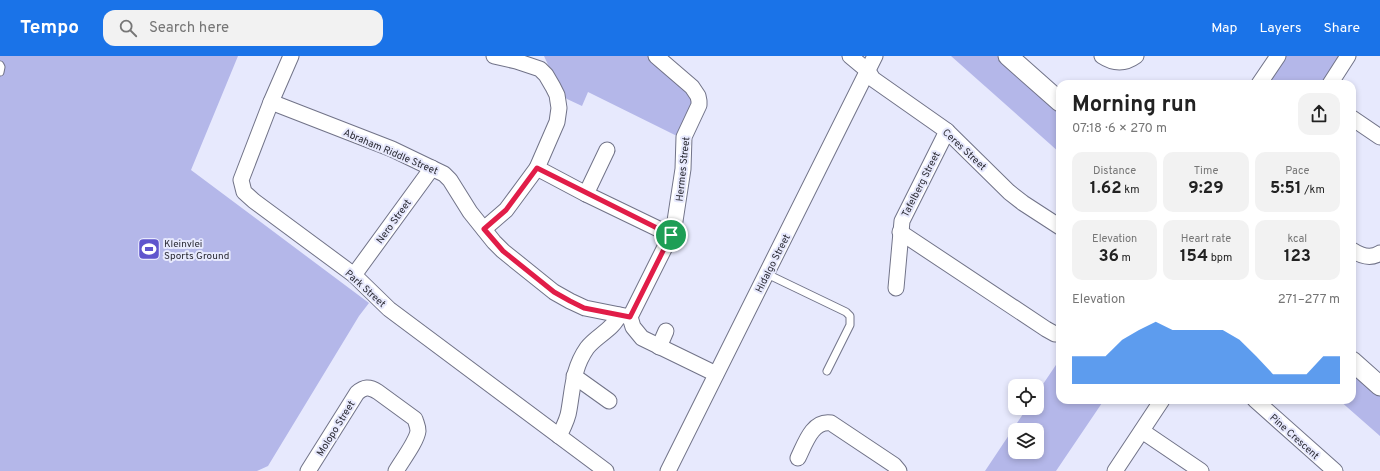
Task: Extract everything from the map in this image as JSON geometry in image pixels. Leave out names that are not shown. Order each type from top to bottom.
[{"type":"street","name":"Park Street","points":[[291,56],[244,170],[241,182],[242,188],[254,202],[354,275],[389,309],[606,471]]},
{"type":"street","points":[[484,229],[506,210],[537,168],[559,116],[557,95],[549,80],[540,69],[494,56]]},
{"type":"street","name":"Hermes Street","points":[[559,436],[569,412],[574,376],[587,348],[615,322],[624,316],[671,235],[675,221],[683,169],[684,137],[699,105],[699,101],[698,96],[692,87],[656,56]]},
{"type":"street","name":"Ceres Street","points":[[850,56],[874,79],[947,131],[1009,192],[1056,225]]},
{"type":"street","name":"Hidalgo Street","points":[[668,471],[875,56]]},
{"type":"street","points":[[1008,56],[1056,98]]},
{"type":"street","points":[[1102,56],[1108,60],[1118,63],[1128,61],[1136,56]]},
{"type":"street","points":[[1262,80],[1278,56]]},
{"type":"street","points":[[1333,80],[1348,56]]},
{"type":"street","name":"Abraham Riddle Street","points":[[271,102],[392,149],[444,174],[450,180],[470,212],[503,251],[554,292],[584,308],[624,316]]},
{"type":"street","points":[[1356,121],[1380,137]]},
{"type":"street","name":"Tafelberg Street","points":[[896,288],[900,232],[904,215],[947,131]]},
{"type":"street","points":[[586,194],[607,150]]},
{"type":"street","name":"Nero Street","points":[[354,275],[432,168]]},
{"type":"street","points":[[537,168],[586,194],[671,235]]},
{"type":"street","points":[[900,232],[1046,329],[1056,334]]},
{"type":"street","points":[[1356,253],[1368,257],[1376,256],[1380,253]]},
{"type":"street","points":[[624,316],[642,338],[716,374]]},
{"type":"street","points":[[659,347],[666,331]]},
{"type":"street","points":[[1356,365],[1380,386]]},
{"type":"street","points":[[574,376],[609,401]]},
{"type":"street","name":"Molopo Street","points":[[308,471],[357,393],[367,387],[373,388],[415,418],[418,430],[416,437],[396,471]]},
{"type":"street","points":[[1115,471],[1159,404]]},
{"type":"street","name":"Pine Crescent","points":[[1260,404],[1335,471]]},
{"type":"street","points":[[798,458],[813,430],[818,425],[825,422],[831,423],[894,465],[899,471]]},
{"type":"street","points":[[1142,431],[1201,471]]},
{"type":"lane","points":[[0,65],[0,72]]},
{"type":"lane","points":[[767,274],[846,312],[850,316],[850,325],[828,371]]},
{"type":"shaded area","name":"Kleinvlei Sports Ground","points":[[0,56],[238,56],[191,170],[369,303],[359,316],[268,466],[257,471],[0,471]]},
{"type":"shaded area","points":[[544,56],[648,56],[688,92],[692,101],[679,137],[588,92],[582,106],[567,99],[561,93]]},
{"type":"shaded area","points":[[951,56],[997,56],[1056,108],[1056,149]]},
{"type":"shaded area","points":[[1284,56],[1341,56],[1326,80],[1268,80]]},
{"type":"shaded area","points":[[1056,365],[1056,404],[1101,404],[1056,471],[985,471],[1008,436],[1008,459],[1044,459],[1044,423],[1017,423],[1022,415],[1044,415],[1044,383]]},
{"type":"shaded area","points":[[1356,375],[1380,396],[1380,436],[1344,404],[1356,404]]},
{"type":"place","name":"Kleinvlei Sports Ground","points":[[149,249]]},
{"type":"route","points":[[537,168],[586,194],[671,235],[630,317],[584,308],[554,292],[503,251],[484,229],[506,210],[537,168]]}]
